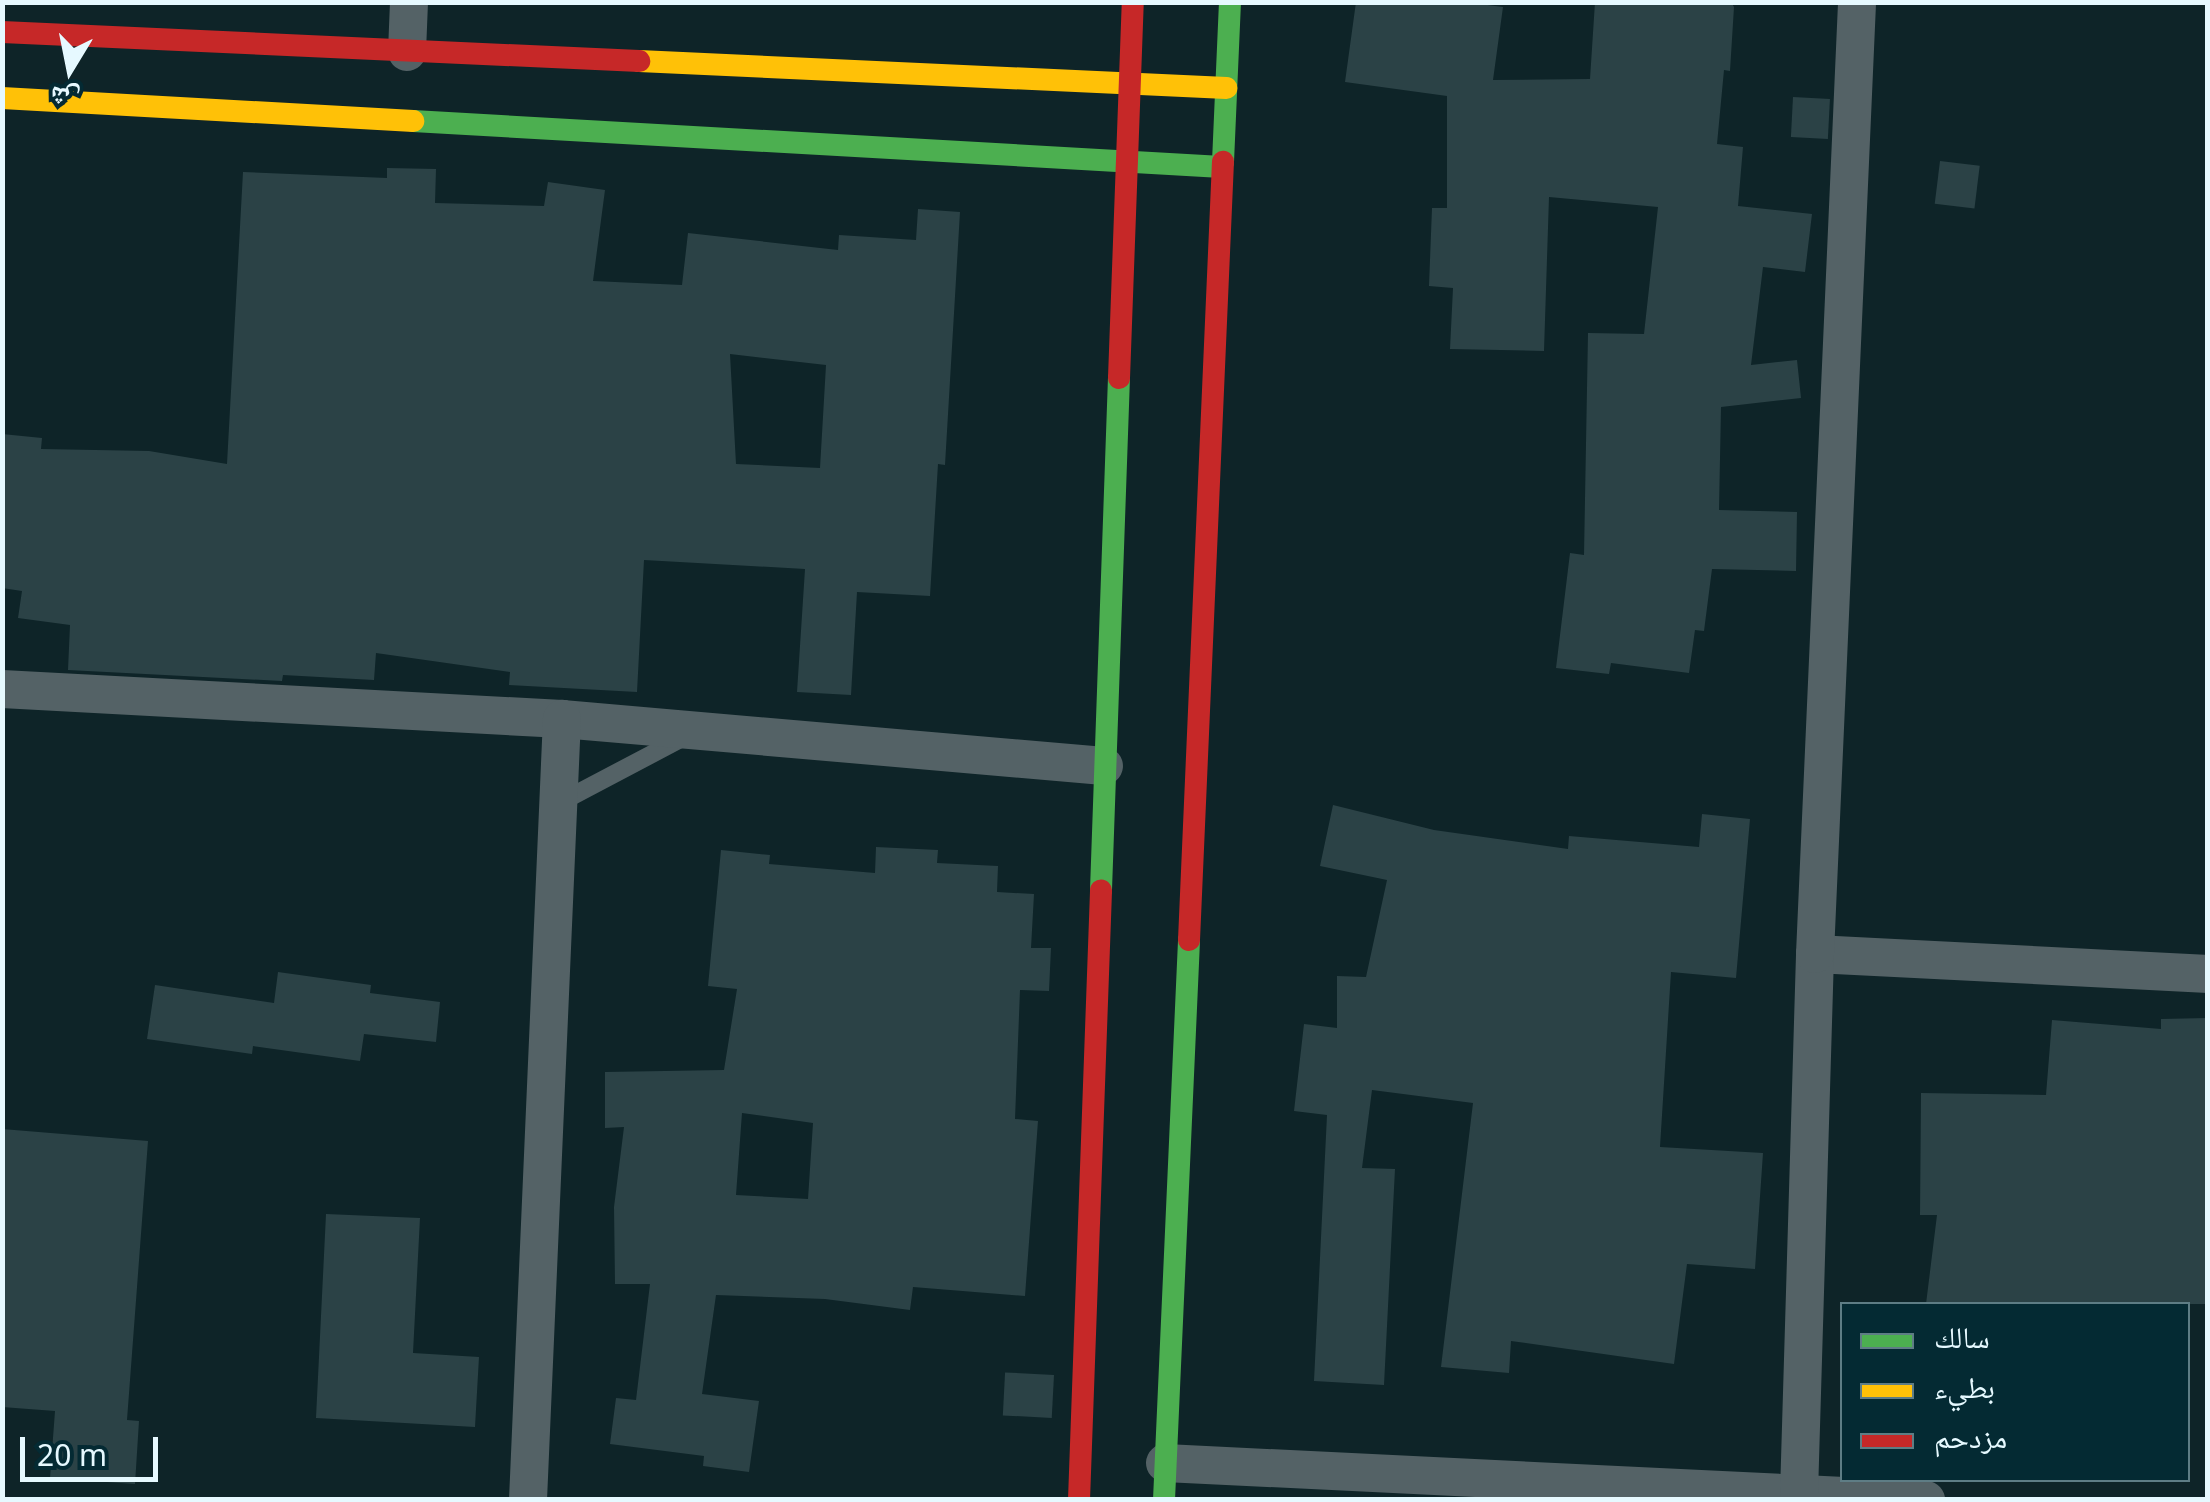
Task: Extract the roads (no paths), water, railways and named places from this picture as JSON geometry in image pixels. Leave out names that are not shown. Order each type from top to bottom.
[{"type":"street","points":[[407,52],[410,2]]},
{"type":"street","points":[[1079,1500],[1133,2]]},
{"type":"street","points":[[1230,2],[1164,1481],[1926,1500]]},
{"type":"street","points":[[1800,1494],[1815,954],[1857,2]]},
{"type":"street","points":[[2,32],[1226,88]]},
{"type":"street","points":[[2,98],[1222,167]]},
{"type":"street","points":[[2,689],[562,719],[1104,766]]},
{"type":"street","points":[[528,1500],[562,719]]},
{"type":"street","points":[[1815,954],[2208,974]]},
{"type":"lane","points":[[558,804],[698,730]]}]
